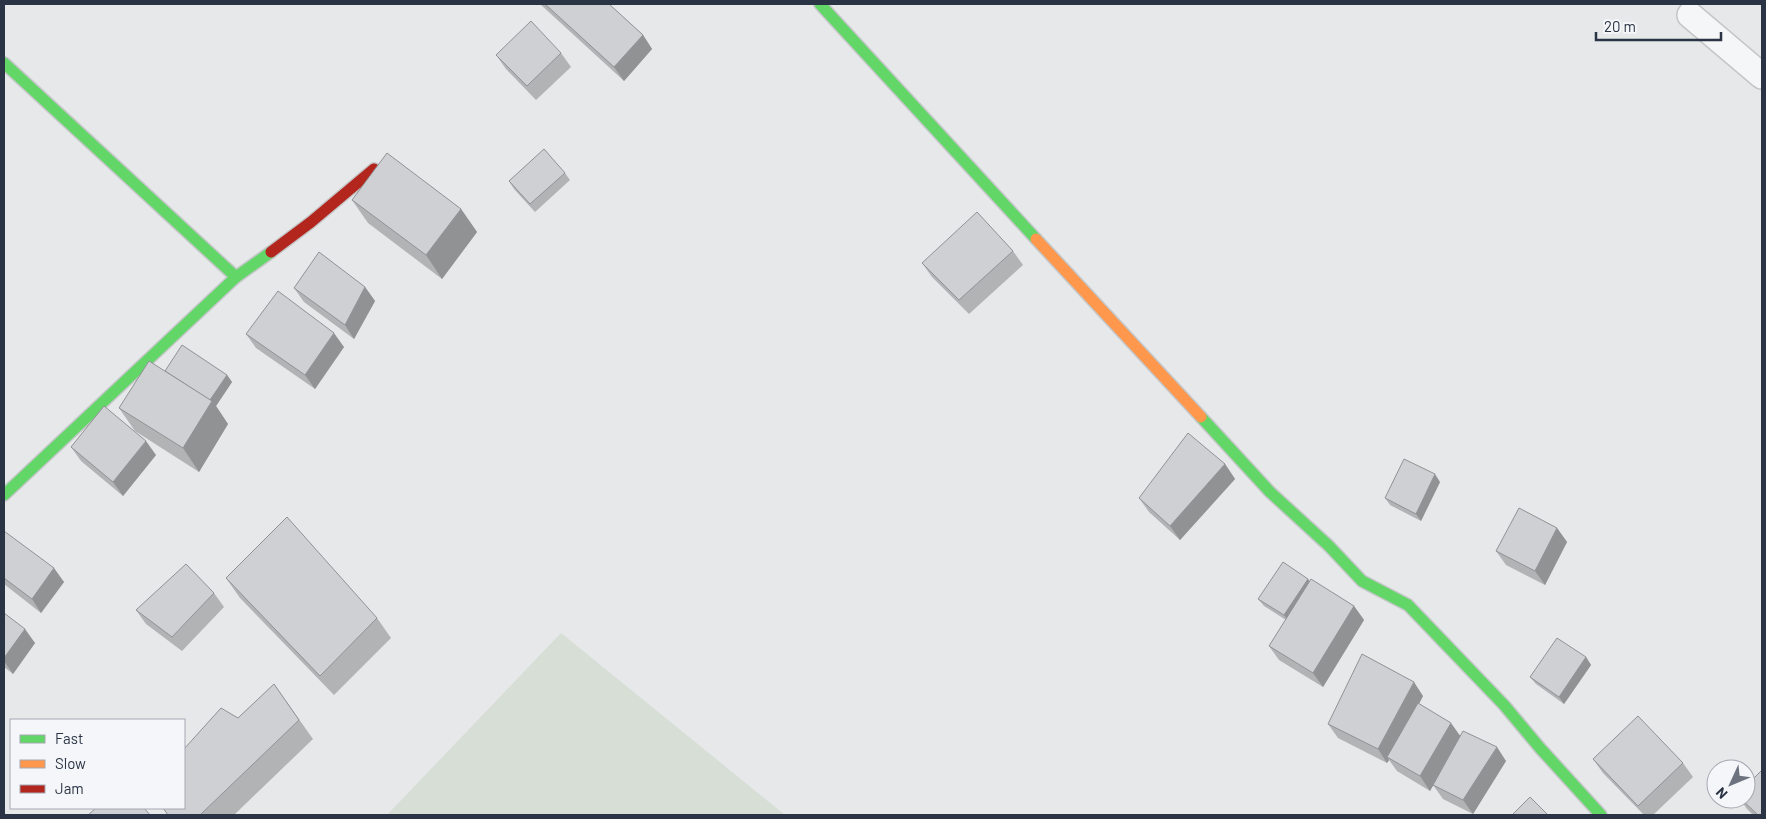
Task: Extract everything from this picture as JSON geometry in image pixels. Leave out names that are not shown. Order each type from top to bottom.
[{"type":"street","points":[[820,4],[1270,492],[1329,546],[1362,581],[1408,605],[1504,704],[1540,748],[1601,815]]},
{"type":"street","points":[[4,63],[236,277]]},
{"type":"street","points":[[4,495],[236,277],[312,222],[374,168]]},
{"type":"lane","points":[[1690,15],[1762,76]]},
{"type":"shaded area","points":[[561,633],[785,815],[387,815]]},
{"type":"building","points":[[545,4],[609,4],[643,35],[614,67]]},
{"type":"building","points":[[531,21],[561,53],[527,86],[496,55]]},
{"type":"building","points":[[544,149],[565,173],[530,204],[509,181]]},
{"type":"building","points":[[387,153],[461,209],[426,255],[352,200]]},
{"type":"building","points":[[977,212],[1013,251],[959,300],[922,263]]},
{"type":"building","points":[[319,252],[365,287],[345,325],[294,288]]},
{"type":"building","points":[[278,291],[334,333],[305,375],[246,334]]},
{"type":"building","points":[[182,345],[227,375],[210,400],[165,371]]},
{"type":"building","points":[[149,361],[212,401],[183,448],[119,408]]},
{"type":"building","points":[[104,406],[146,441],[113,482],[71,447]]},
{"type":"building","points":[[1188,433],[1225,464],[1170,526],[1139,498]]},
{"type":"building","points":[[1404,459],[1435,474],[1416,514],[1385,498]]},
{"type":"building","points":[[1519,508],[1557,528],[1535,571],[1496,551]]},
{"type":"building","points":[[287,517],[377,618],[320,676],[226,578]]},
{"type":"building","points":[[4,531],[54,568],[32,599],[4,578]]},
{"type":"building","points":[[1283,562],[1308,579],[1284,615],[1258,599]]},
{"type":"building","points":[[186,564],[214,593],[172,637],[136,610]]},
{"type":"building","points":[[1311,579],[1354,606],[1313,673],[1269,646]]},
{"type":"building","points":[[4,613],[25,629],[4,658]]},
{"type":"building","points":[[1557,638],[1586,657],[1559,697],[1530,677]]},
{"type":"building","points":[[1362,654],[1414,682],[1378,749],[1328,724]]},
{"type":"building","points":[[274,684],[299,720],[200,815],[168,815],[164,809],[185,809],[185,748],[221,708],[238,718]]},
{"type":"building","points":[[1418,703],[1451,723],[1420,776],[1387,757]]},
{"type":"building","points":[[1638,716],[1683,763],[1638,806],[1593,759]]},
{"type":"building","points":[[1463,731],[1497,747],[1463,800],[1433,785]]},
{"type":"building","points":[[1762,770],[1762,815],[1758,815],[1752,809],[1756,809],[1756,776]]},
{"type":"building","points":[[1530,797],[1548,815],[1512,815]]},
{"type":"building","points":[[95,809],[145,809],[150,815],[88,815]]},
{"type":"traffic: fast","points":[[820,4],[1036,239]]},
{"type":"traffic: fast","points":[[4,63],[236,277]]},
{"type":"traffic: fast","points":[[4,495],[236,277],[271,252]]},
{"type":"traffic: fast","points":[[1201,417],[1270,492],[1329,546],[1362,581],[1408,605],[1504,705],[1601,815]]},
{"type":"traffic: slow","points":[[1036,239],[1201,417]]},
{"type":"traffic: jam","points":[[271,252],[311,222],[374,169]]}]
